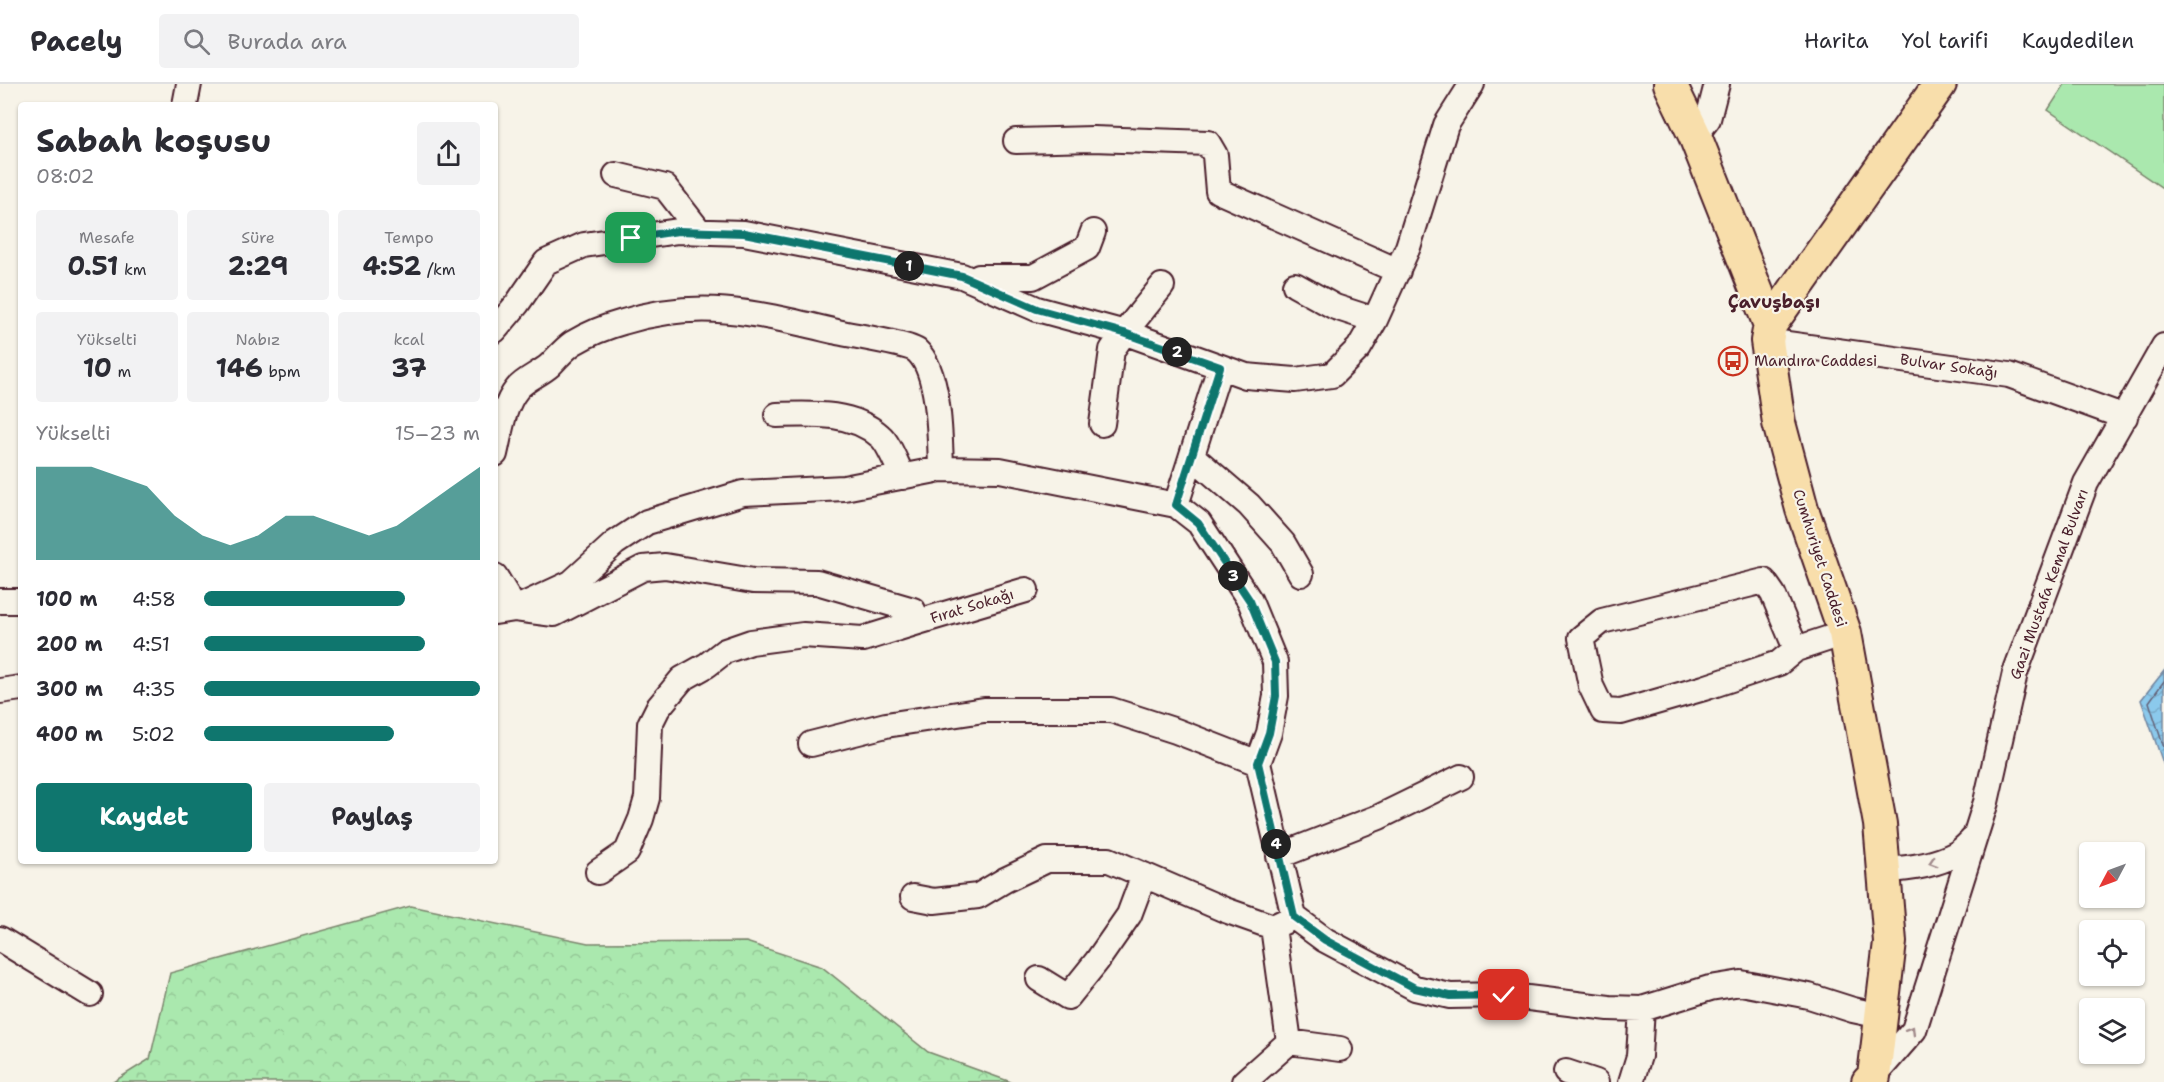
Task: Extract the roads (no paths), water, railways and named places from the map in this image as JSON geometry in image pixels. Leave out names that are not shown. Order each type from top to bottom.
[{"type":"main road","name":"Cumhuriyet Caddesi","points":[[1670,84],[1695,136],[1768,333],[1779,423],[1802,509],[1845,633],[1880,824],[1890,942],[1871,1079]]},
{"type":"main road","points":[[1768,333],[1940,84]]},
{"type":"street","points":[[186,102],[189,84]]},
{"type":"street","points":[[962,276],[1037,309],[1124,333],[1246,376],[1295,380],[1332,375],[1359,348],[1375,320],[1408,247],[1446,125],[1472,84]]},
{"type":"street","points":[[1695,136],[1708,118],[1717,84]]},
{"type":"street","points":[[1016,141],[1094,140],[1208,143],[1215,154],[1218,191],[1398,271]]},
{"type":"street","points":[[616,175],[665,187],[700,232]]},
{"type":"street","points":[[498,326],[546,262],[584,245],[678,231],[744,233],[962,276],[1006,279],[1033,278],[1087,248],[1093,232]]},
{"type":"street","points":[[1295,285],[1335,307],[1375,320]]},
{"type":"street","points":[[1102,424],[1112,350],[1162,286]]},
{"type":"street","points":[[498,442],[507,406],[517,389],[547,368],[571,344],[603,328],[642,316],[706,308],[767,315],[916,350],[929,369],[939,421],[941,469]]},
{"type":"street","name":"Bulvar Sokağı","points":[[1768,333],[2009,375],[2124,417]]},
{"type":"street","name":"Gazi Mustafa Kemal Bulvarı","points":[[1871,1079],[1914,1030],[1986,802],[2019,662],[2086,483],[2164,346]]},
{"type":"street","points":[[1176,505],[1220,367]]},
{"type":"street","points":[[777,416],[812,414],[857,421],[882,437],[903,477]]},
{"type":"street","points":[[1192,456],[1249,505],[1283,543],[1301,574]]},
{"type":"street","points":[[505,611],[571,583],[615,543],[647,522],[743,493],[844,488],[941,469],[1000,470],[1176,505],[1198,523],[1250,601],[1275,662],[1276,696],[1269,733],[1258,763],[1279,856],[1289,1041]]},
{"type":"street","points":[[505,611],[554,614],[643,568],[665,566],[753,580],[817,582],[913,610],[918,622]]},
{"type":"street","points":[[1796,649],[1773,594],[1764,581],[1602,621],[1581,638],[1591,686],[1603,711],[1620,712],[1704,688],[1779,663],[1796,649],[1845,633]]},
{"type":"street","points":[[498,586],[505,611]]},
{"type":"street","name":"Fırat Sokağı","points":[[598,872],[627,852],[641,819],[647,798],[650,724],[658,708],[682,679],[707,665],[724,651],[751,642],[803,635],[863,639],[1026,590]]},
{"type":"street","points":[[0,601],[18,600]]},
{"type":"street","points":[[0,691],[18,688]]},
{"type":"street","points":[[812,744],[886,725],[984,710],[1111,710],[1176,731],[1258,763]]},
{"type":"street","points":[[1279,856],[1379,817],[1461,777]]},
{"type":"street","points":[[1885,870],[1906,869],[1932,863],[1957,854],[1974,838]]},
{"type":"street","points":[[913,897],[934,902],[978,896],[1047,860],[1109,860],[1225,910],[1284,922],[1325,940],[1415,988],[1450,996],[1504,995],[1609,1008],[1642,1009],[1710,988],[1741,983],[1809,996],[1881,1016]]},
{"type":"street","points":[[1039,979],[1068,997],[1129,915],[1144,875]]},
{"type":"street","points":[[0,939],[90,994]]},
{"type":"street","points":[[1631,1082],[1639,1056],[1642,1009]]},
{"type":"street","points":[[1289,1041],[1340,1049]]},
{"type":"street","points":[[1244,1082],[1289,1041]]},
{"type":"street","points":[[1566,1072],[1596,1082]]},
{"type":"water","points":[[2164,671],[2164,766],[2141,700]]},
{"type":"place","name":"Mandıra Caddesi","points":[[1733,361]]},
{"type":"district","name":"Çavuşbaşı","points":[[1774,302]]}]
